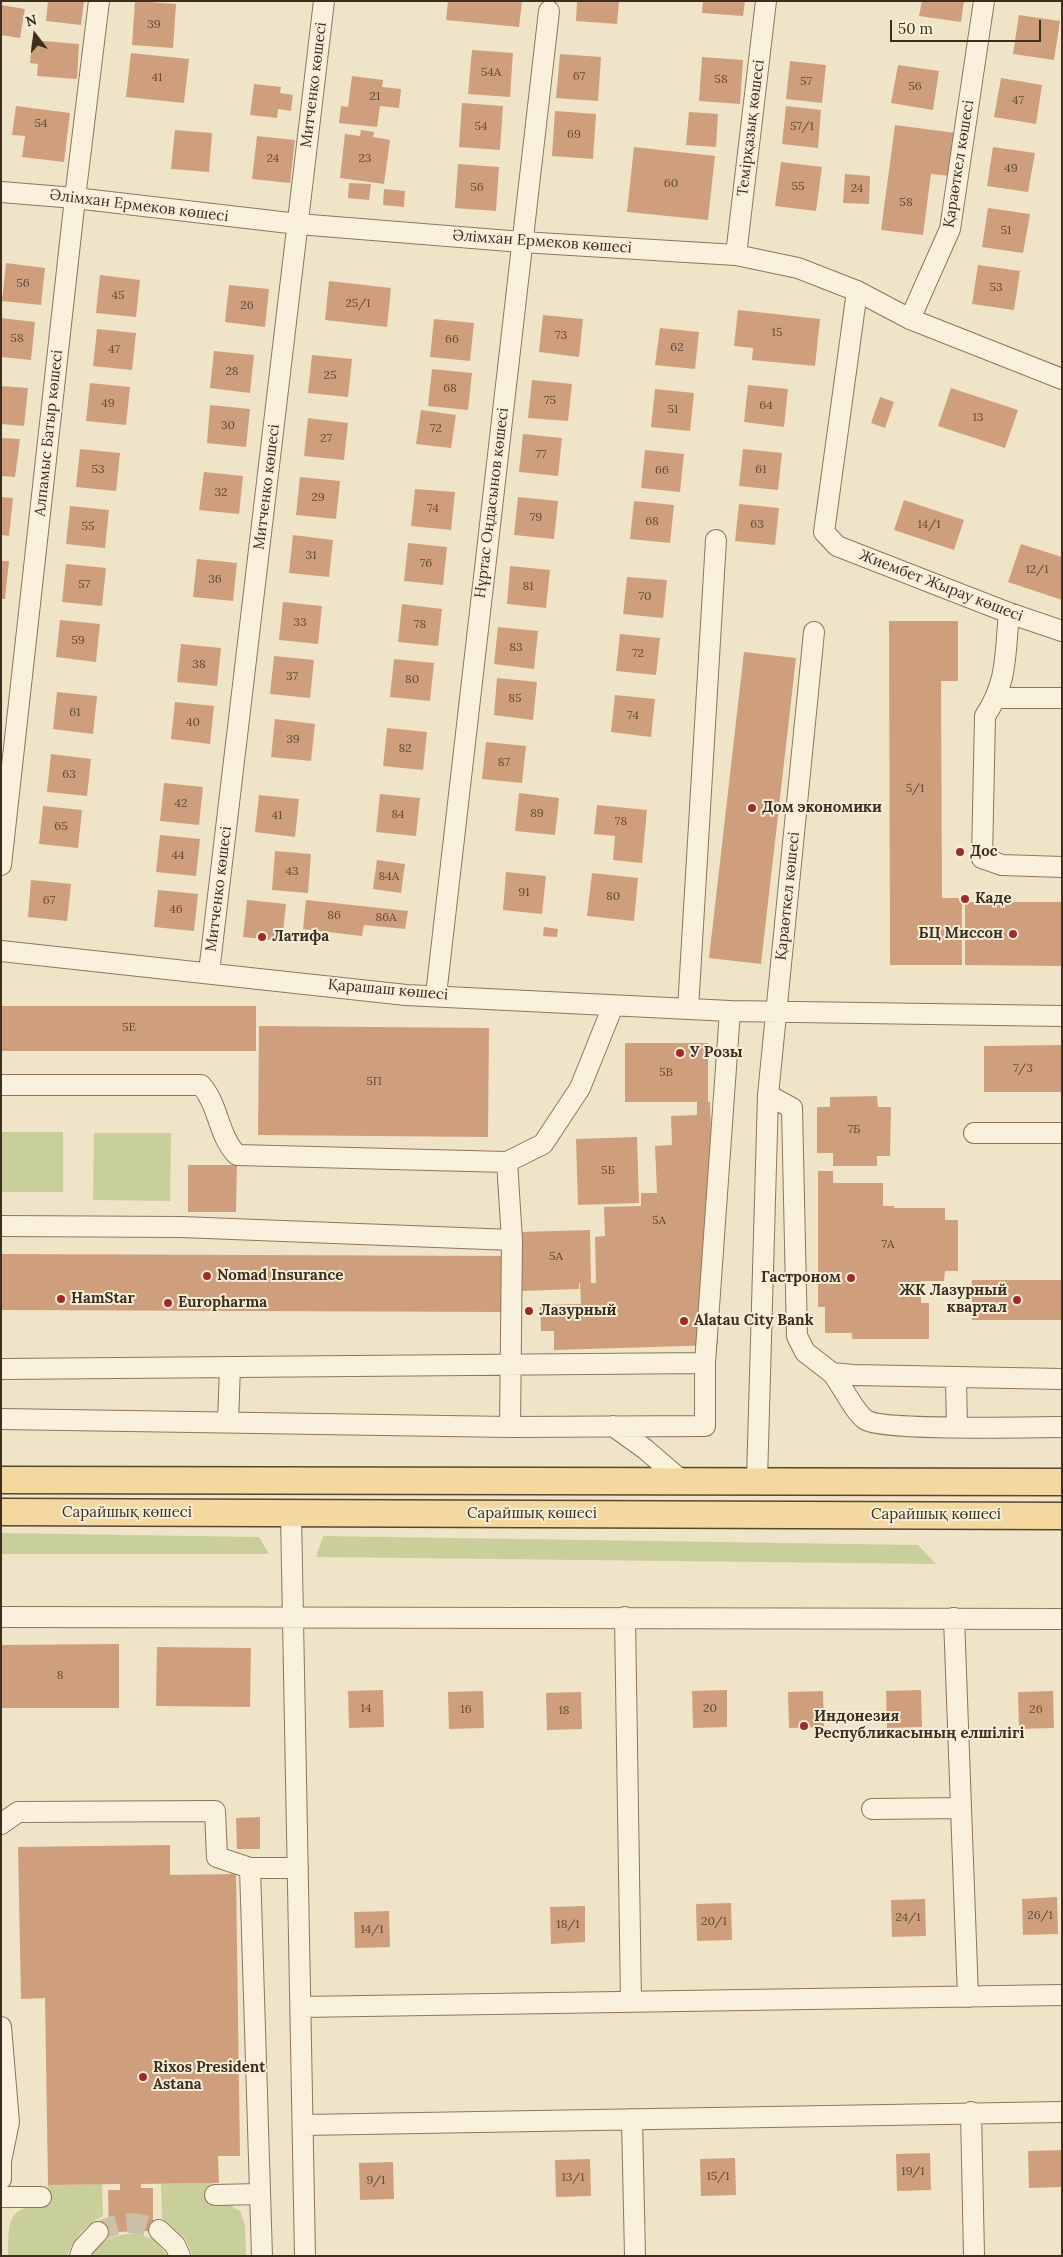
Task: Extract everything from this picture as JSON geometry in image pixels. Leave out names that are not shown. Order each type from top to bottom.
[{"type":"main road","points":[[1,1480],[1062,1482]]},
{"type":"main road","points":[[451,1514],[477,1505],[744,1503],[751,1498],[756,1480]]},
{"type":"main road","points":[[833,1514],[836,1493],[843,1490],[912,1488],[995,1493],[1048,1493],[1062,1489]]},
{"type":"main road","name":"Сарайшық көшесі","points":[[1,1512],[1062,1516]]},
{"type":"street","name":"Алпамыс Батыр көшесі","points":[[1,865],[75,198],[99,1]]},
{"type":"street","name":"Митченко көшесі","points":[[209,972],[324,1]]},
{"type":"street","name":"Темірқазық көшесі","points":[[736,254],[766,1]]},
{"type":"street","name":"Қараөткел көшесі","points":[[910,319],[950,229],[984,1]]},
{"type":"street","name":"Нұртас Оңдасынов көшесі","points":[[436,995],[549,11]]},
{"type":"street","name":"Әлімхан Ермеков көшесі","points":[[1,192],[75,198],[298,224],[522,242],[736,254],[798,268],[857,291],[910,319],[1062,379]]},
{"type":"street","name":"Жиембет Жырау көшесі","points":[[857,291],[824,532],[837,546],[1009,613],[1062,630]]},
{"type":"street","points":[[688,1009],[716,540]]},
{"type":"street","points":[[1009,613],[1003,682],[997,698],[985,716],[982,858],[1002,865],[1062,866]]},
{"type":"street","name":"Қараөткел көшесі","points":[[756,1480],[768,1095],[814,632]]},
{"type":"street","points":[[997,698],[1062,698]]},
{"type":"street","name":"Қарашаш көшесі","points":[[1,951],[209,972],[406,995],[730,1011],[776,1010],[1062,1016]]},
{"type":"street","points":[[1,1086],[200,1084],[209,1094],[228,1146],[237,1155],[507,1162],[544,1144],[580,1088],[612,1006]]},
{"type":"street","points":[[1,1419],[510,1427],[705,1426],[705,1363],[730,1011]]},
{"type":"street","points":[[768,1095],[792,1108],[797,1336],[805,1352],[832,1373],[866,1420],[879,1424],[957,1427],[1062,1427]]},
{"type":"street","points":[[974,1133],[1062,1133]]},
{"type":"street","points":[[507,1162],[512,1240],[510,1427]]},
{"type":"street","points":[[1,1226],[258,1229],[512,1240]]},
{"type":"street","points":[[1,1369],[705,1363]]},
{"type":"street","points":[[228,1422],[230,1367]]},
{"type":"street","points":[[832,1373],[956,1378],[1062,1379]]},
{"type":"street","points":[[956,1378],[957,1427]]},
{"type":"street","points":[[613,1426],[645,1449],[681,1480]]},
{"type":"street","points":[[291,1514],[305,2256]]},
{"type":"street","points":[[1,1617],[625,1617],[1062,1620]]},
{"type":"street","points":[[625,1617],[631,2002]]},
{"type":"street","points":[[954,1618],[968,1997]]},
{"type":"street","points":[[872,1809],[962,1808]]},
{"type":"street","points":[[1,1824],[18,1812],[215,1811],[217,1857],[250,1868],[298,1868]]},
{"type":"street","points":[[250,1868],[262,2256]]},
{"type":"street","points":[[301,2007],[1062,1995]]},
{"type":"street","points":[[1,2026],[9,2122],[2,2160],[1,2179]]},
{"type":"street","points":[[303,2125],[971,2112],[1062,2112]]},
{"type":"street","points":[[971,2112],[974,2256]]},
{"type":"street","points":[[632,2119],[635,2256]]},
{"type":"street","points":[[215,2195],[260,2194]]},
{"type":"street","points":[[1,2197],[41,2197]]},
{"type":"street","points":[[159,2230],[175,2245],[180,2256]]},
{"type":"street","points":[[80,2256],[83,2248],[98,2232]]},
{"type":"green space","points":[[1,1132],[63,1132],[63,1192],[1,1192]]},
{"type":"green space","points":[[94,1133],[171,1133],[170,1201],[93,1200]]},
{"type":"green space","points":[[1,1533],[259,1537],[269,1554],[1,1554]]},
{"type":"green space","points":[[323,1536],[918,1545],[936,1564],[316,1557]]},
{"type":"green space","points":[[211,2183],[212,2202],[224,2202],[240,2211],[245,2225],[246,2256],[193,2256],[185,2238],[162,2218],[161,2184]]},
{"type":"green space","points":[[102,2184],[103,2216],[81,2233],[73,2243],[67,2256],[8,2256],[10,2224],[13,2217],[24,2208],[48,2205],[48,2185]]},
{"type":"green space","points":[[137,2233],[153,2239],[168,2256],[91,2256],[100,2245],[111,2238],[123,2234]]},
{"type":"building","points":[[48,1],[84,1],[81,25],[46,21]]},
{"type":"building","points":[[135,1],[176,4],[173,48],[132,45]]},
{"type":"building","points":[[448,1],[522,1],[519,27],[446,20]]},
{"type":"building","points":[[577,1],[619,1],[617,24],[576,21]]},
{"type":"building","points":[[703,1],[745,1],[743,16],[702,13]]},
{"type":"building","points":[[922,1],[964,1],[961,22],[919,16]]},
{"type":"building","points":[[1,5],[25,9],[20,38],[1,35]]},
{"type":"building","points":[[1019,15],[1060,21],[1054,60],[1013,54]]},
{"type":"building","points":[[32,40],[79,44],[77,79],[37,76],[38,64],[30,63]]},
{"type":"building","points":[[472,50],[513,53],[510,97],[468,94]]},
{"type":"building","points":[[131,53],[189,59],[184,103],[126,97]]},
{"type":"building","points":[[560,54],[601,57],[598,101],[556,98]]},
{"type":"building","points":[[702,57],[743,60],[740,104],[699,101]]},
{"type":"building","points":[[790,61],[826,65],[822,103],[786,99]]},
{"type":"building","points":[[898,65],[939,71],[933,110],[891,103]]},
{"type":"building","points":[[352,76],[383,80],[382,87],[401,89],[399,108],[380,106],[377,127],[339,123],[341,106],[348,107]]},
{"type":"building","points":[[1001,78],[1042,85],[1036,124],[994,117]]},
{"type":"building","points":[[254,84],[281,87],[280,93],[293,95],[291,111],[278,109],[277,118],[250,115]]},
{"type":"building","points":[[462,103],[503,106],[500,150],[459,147]]},
{"type":"building","points":[[16,106],[70,113],[64,162],[22,157],[25,136],[12,135]]},
{"type":"building","points":[[786,106],[821,110],[818,148],[782,144]]},
{"type":"building","points":[[555,111],[596,114],[593,159],[552,156]]},
{"type":"building","points":[[689,112],[718,114],[716,147],[686,145]]},
{"type":"building","points":[[895,125],[956,133],[950,176],[931,174],[923,235],[881,230]]},
{"type":"building","points":[[175,130],[212,133],[209,172],[171,169]]},
{"type":"building","points":[[361,130],[374,132],[373,137],[390,140],[384,184],[340,178],[345,134],[360,136]]},
{"type":"building","points":[[257,136],[295,140],[290,183],[252,179]]},
{"type":"building","points":[[634,147],[715,156],[708,220],[627,212]]},
{"type":"building","points":[[993,147],[1035,153],[1028,192],[987,186]]},
{"type":"building","points":[[781,162],[822,167],[816,211],[775,206]]},
{"type":"building","points":[[458,164],[499,167],[496,211],[455,208]]},
{"type":"building","points":[[845,174],[870,176],[869,204],[843,203]]},
{"type":"building","points":[[349,183],[371,184],[369,200],[348,198]]},
{"type":"building","points":[[384,189],[405,191],[404,207],[383,205]]},
{"type":"building","points":[[988,208],[1030,214],[1023,253],[982,247]]},
{"type":"building","points":[[6,263],[45,268],[41,305],[2,301]]},
{"type":"building","points":[[978,265],[1020,271],[1014,310],[972,304]]},
{"type":"building","points":[[100,275],[140,280],[136,317],[96,313]]},
{"type":"building","points":[[329,281],[391,288],[387,327],[325,320]]},
{"type":"building","points":[[229,285],[269,289],[265,327],[225,322]]},
{"type":"building","points":[[738,310],[820,319],[815,366],[752,360],[753,348],[734,346]]},
{"type":"building","points":[[543,315],[583,319],[579,357],[539,352]]},
{"type":"building","points":[[1,318],[35,322],[31,360],[1,357]]},
{"type":"building","points":[[434,319],[474,323],[470,361],[430,357]]},
{"type":"building","points":[[660,328],[699,332],[695,369],[655,365]]},
{"type":"building","points":[[97,329],[136,333],[132,370],[93,366]]},
{"type":"building","points":[[214,351],[254,355],[250,393],[210,388]]},
{"type":"building","points":[[312,355],[352,359],[348,397],[308,393]]},
{"type":"building","points":[[432,369],[472,373],[468,410],[428,406]]},
{"type":"building","points":[[532,380],[572,384],[568,421],[528,418]]},
{"type":"building","points":[[90,383],[130,387],[126,425],[86,421]]},
{"type":"building","points":[[748,385],[788,389],[784,427],[744,422]]},
{"type":"building","points":[[1,386],[28,388],[24,426],[1,424]]},
{"type":"building","points":[[951,388],[1018,410],[1005,448],[938,426]]},
{"type":"building","points":[[655,389],[694,393],[690,431],[651,427]]},
{"type":"building","points":[[880,397],[894,402],[885,428],[871,423]]},
{"type":"building","points":[[210,405],[250,409],[246,447],[207,443]]},
{"type":"building","points":[[421,410],[456,415],[451,448],[416,444]]},
{"type":"building","points":[[308,418],[348,423],[344,460],[304,456]]},
{"type":"building","points":[[523,434],[562,438],[558,476],[519,472]]},
{"type":"building","points":[[1,438],[20,439],[15,477],[1,476]]},
{"type":"building","points":[[80,449],[120,453],[116,491],[76,487]]},
{"type":"building","points":[[743,449],[782,453],[778,490],[739,486]]},
{"type":"building","points":[[645,450],[684,454],[680,492],[641,488]]},
{"type":"building","points":[[204,472],[243,476],[239,514],[199,510]]},
{"type":"building","points":[[300,477],[340,481],[336,519],[296,515]]},
{"type":"building","points":[[415,489],[455,492],[451,530],[411,526]]},
{"type":"building","points":[[1,497],[13,498],[9,536],[1,535]]},
{"type":"building","points":[[518,497],[558,501],[554,539],[514,535]]},
{"type":"building","points":[[904,500],[964,520],[954,550],[894,530]]},
{"type":"building","points":[[634,501],[674,505],[670,543],[630,539]]},
{"type":"building","points":[[739,504],[779,508],[775,545],[735,541]]},
{"type":"building","points":[[70,506],[109,510],[105,548],[66,544]]},
{"type":"building","points":[[293,535],[333,540],[329,577],[289,573]]},
{"type":"building","points":[[408,543],[447,547],[443,585],[404,581]]},
{"type":"building","points":[[1021,544],[1062,557],[1062,600],[1008,582]]},
{"type":"building","points":[[197,559],[237,563],[233,601],[193,597]]},
{"type":"building","points":[[1,561],[9,561],[5,599],[1,599]]},
{"type":"building","points":[[66,564],[106,568],[102,606],[62,602]]},
{"type":"building","points":[[510,566],[550,570],[546,608],[507,604]]},
{"type":"building","points":[[627,577],[667,580],[663,618],[623,614]]},
{"type":"building","points":[[283,602],[322,606],[318,644],[279,640]]},
{"type":"building","points":[[402,604],[442,609],[438,646],[398,642]]},
{"type":"building","points":[[60,620],[100,624],[96,662],[56,657]]},
{"type":"building","points":[[889,621],[958,621],[958,681],[941,681],[942,898],[962,898],[962,965],[890,965]]},
{"type":"building","points":[[498,627],[538,631],[534,669],[494,664]]},
{"type":"building","points":[[620,634],[660,638],[656,675],[616,671]]},
{"type":"building","points":[[181,644],[221,648],[217,686],[177,682]]},
{"type":"building","name":"Дом экономики","points":[[744,652],[796,658],[761,964],[709,958]]},
{"type":"building","points":[[274,656],[314,660],[310,698],[270,694]]},
{"type":"building","points":[[394,659],[434,663],[430,701],[390,697]]},
{"type":"building","points":[[497,678],[537,682],[533,720],[494,715]]},
{"type":"building","points":[[57,692],[97,696],[93,734],[53,729]]},
{"type":"building","points":[[615,695],[655,699],[651,737],[611,732]]},
{"type":"building","points":[[175,702],[214,706],[210,744],[171,739]]},
{"type":"building","points":[[275,719],[315,724],[311,761],[271,757]]},
{"type":"building","points":[[387,728],[427,732],[423,770],[383,766]]},
{"type":"building","points":[[486,742],[526,746],[522,783],[482,779]]},
{"type":"building","points":[[51,754],[91,759],[87,796],[47,792]]},
{"type":"building","points":[[164,783],[203,787],[199,825],[160,821]]},
{"type":"building","points":[[519,793],[559,798],[555,835],[515,831]]},
{"type":"building","points":[[380,794],[420,798],[416,836],[376,832]]},
{"type":"building","points":[[259,795],[299,799],[295,837],[255,832]]},
{"type":"building","points":[[597,805],[647,810],[642,863],[613,860],[615,836],[594,834]]},
{"type":"building","points":[[43,806],[82,810],[78,848],[39,844]]},
{"type":"building","points":[[160,835],[200,839],[196,876],[156,872]]},
{"type":"building","points":[[275,851],[311,854],[308,893],[272,890]]},
{"type":"building","points":[[377,860],[405,864],[401,893],[373,889]]},
{"type":"building","points":[[506,872],[546,876],[542,914],[503,910]]},
{"type":"building","points":[[592,873],[638,878],[634,921],[587,916]]},
{"type":"building","points":[[31,880],[71,884],[67,921],[28,917]]},
{"type":"building","points":[[158,890],[198,894],[194,931],[154,927]]},
{"type":"building","points":[[247,900],[286,904],[282,941],[243,937]]},
{"type":"building","points":[[306,900],[408,911],[405,929],[364,925],[362,936],[303,929]]},
{"type":"building","name":"БЦ Миссон","points":[[965,902],[1062,902],[1062,966],[965,965]]},
{"type":"building","points":[[544,927],[558,929],[557,937],[543,936]]},
{"type":"building","points":[[1,1006],[256,1006],[256,1051],[1,1051]]},
{"type":"building","points":[[259,1026],[489,1028],[488,1137],[258,1135]]},
{"type":"building","points":[[625,1043],[708,1043],[708,1102],[710,1102],[718,1345],[554,1350],[554,1331],[541,1331],[540,1305],[581,1304],[580,1283],[579,1289],[522,1291],[520,1232],[590,1230],[591,1283],[596,1283],[595,1237],[605,1236],[604,1207],[641,1206],[641,1193],[657,1193],[655,1146],[672,1145],[671,1116],[697,1115],[697,1102],[625,1102]]},
{"type":"building","points":[[1062,1045],[1062,1092],[984,1092],[984,1046]]},
{"type":"building","points":[[877,1096],[878,1107],[891,1107],[890,1156],[877,1156],[877,1166],[833,1166],[833,1153],[817,1153],[817,1107],[830,1107],[830,1097]]},
{"type":"building","points":[[637,1137],[639,1203],[578,1205],[576,1139]]},
{"type":"building","points":[[188,1165],[237,1165],[236,1212],[188,1212]]},
{"type":"building","points":[[818,1171],[833,1171],[833,1183],[883,1183],[883,1206],[894,1206],[894,1208],[945,1208],[945,1220],[958,1220],[958,1271],[945,1271],[944,1281],[921,1281],[921,1303],[929,1303],[929,1339],[852,1339],[852,1333],[825,1333],[825,1307],[818,1307]]},
{"type":"building","points":[[1,1254],[503,1256],[503,1312],[1,1310]]},
{"type":"building","name":"ЖК Лазурный квартал","points":[[972,1280],[1062,1280],[1062,1320],[972,1320]]},
{"type":"building","points":[[119,1644],[119,1708],[1,1708],[1,1645]]},
{"type":"building","points":[[157,1647],[251,1648],[250,1707],[156,1706]]},
{"type":"building","points":[[383,1690],[384,1727],[349,1728],[348,1691]]},
{"type":"building","points":[[727,1690],[727,1727],[693,1728],[692,1691]]},
{"type":"building","points":[[921,1690],[922,1727],[887,1728],[886,1691]]},
{"type":"building","points":[[483,1691],[484,1728],[449,1729],[448,1692]]},
{"type":"building","points":[[823,1691],[824,1727],[789,1728],[788,1692]]},
{"type":"building","points":[[1053,1691],[1054,1728],[1019,1729],[1018,1692]]},
{"type":"building","points":[[581,1692],[582,1729],[547,1730],[546,1693]]},
{"type":"building","points":[[260,1817],[260,1849],[237,1849],[236,1818]]},
{"type":"building","name":"Rixos President Astana","points":[[170,1845],[170,1875],[236,1874],[240,2156],[218,2156],[219,2183],[141,2184],[141,2188],[153,2188],[153,2231],[109,2232],[108,2190],[120,2190],[120,2184],[48,2185],[45,1998],[21,1999],[18,1847]]},
{"type":"building","points":[[1057,1897],[1058,1934],[1023,1935],[1022,1899]]},
{"type":"building","points":[[925,1899],[926,1936],[892,1937],[891,1900]]},
{"type":"building","points":[[731,1903],[732,1940],[697,1941],[696,1904]]},
{"type":"building","points":[[585,1906],[585,1942],[551,1944],[550,1907]]},
{"type":"building","points":[[389,1911],[390,1947],[355,1948],[354,1912]]},
{"type":"building","points":[[1062,2150],[1062,2187],[1029,2188],[1028,2151]]},
{"type":"building","points":[[930,2153],[931,2190],[897,2191],[896,2154]]},
{"type":"building","points":[[735,2158],[736,2195],[701,2196],[700,2159]]},
{"type":"building","points":[[590,2159],[591,2196],[556,2197],[555,2160]]},
{"type":"building","points":[[393,2162],[394,2199],[360,2200],[359,2163]]},
{"type":"tunnel","points":[[98,2232],[128,2223],[135,2223],[159,2230]]},
{"type":"place","name":"Дом экономики","points":[[752,808]]},
{"type":"place","name":"Дос","points":[[960,852]]},
{"type":"place","name":"Каде","points":[[965,899]]},
{"type":"place","name":"БЦ Миссон","points":[[1013,934]]},
{"type":"place","name":"Латифа","points":[[262,937]]},
{"type":"place","name":"У Розы","points":[[680,1053]]},
{"type":"place","name":"Nomad Insurance","points":[[207,1276]]},
{"type":"place","name":"Гастроном","points":[[851,1278]]},
{"type":"place","name":"HamStar","points":[[61,1299]]},
{"type":"place","name":"ЖК Лазурный квартал","points":[[1017,1300]]},
{"type":"place","name":"Europharma","points":[[168,1303]]},
{"type":"place","name":"Лазурный","points":[[529,1311]]},
{"type":"place","name":"Alatau City Bank","points":[[684,1321]]},
{"type":"place","name":"Индонезия Республикасының елшілігі","points":[[804,1726]]},
{"type":"place","name":"Rixos President Astana","points":[[143,2077]]}]
